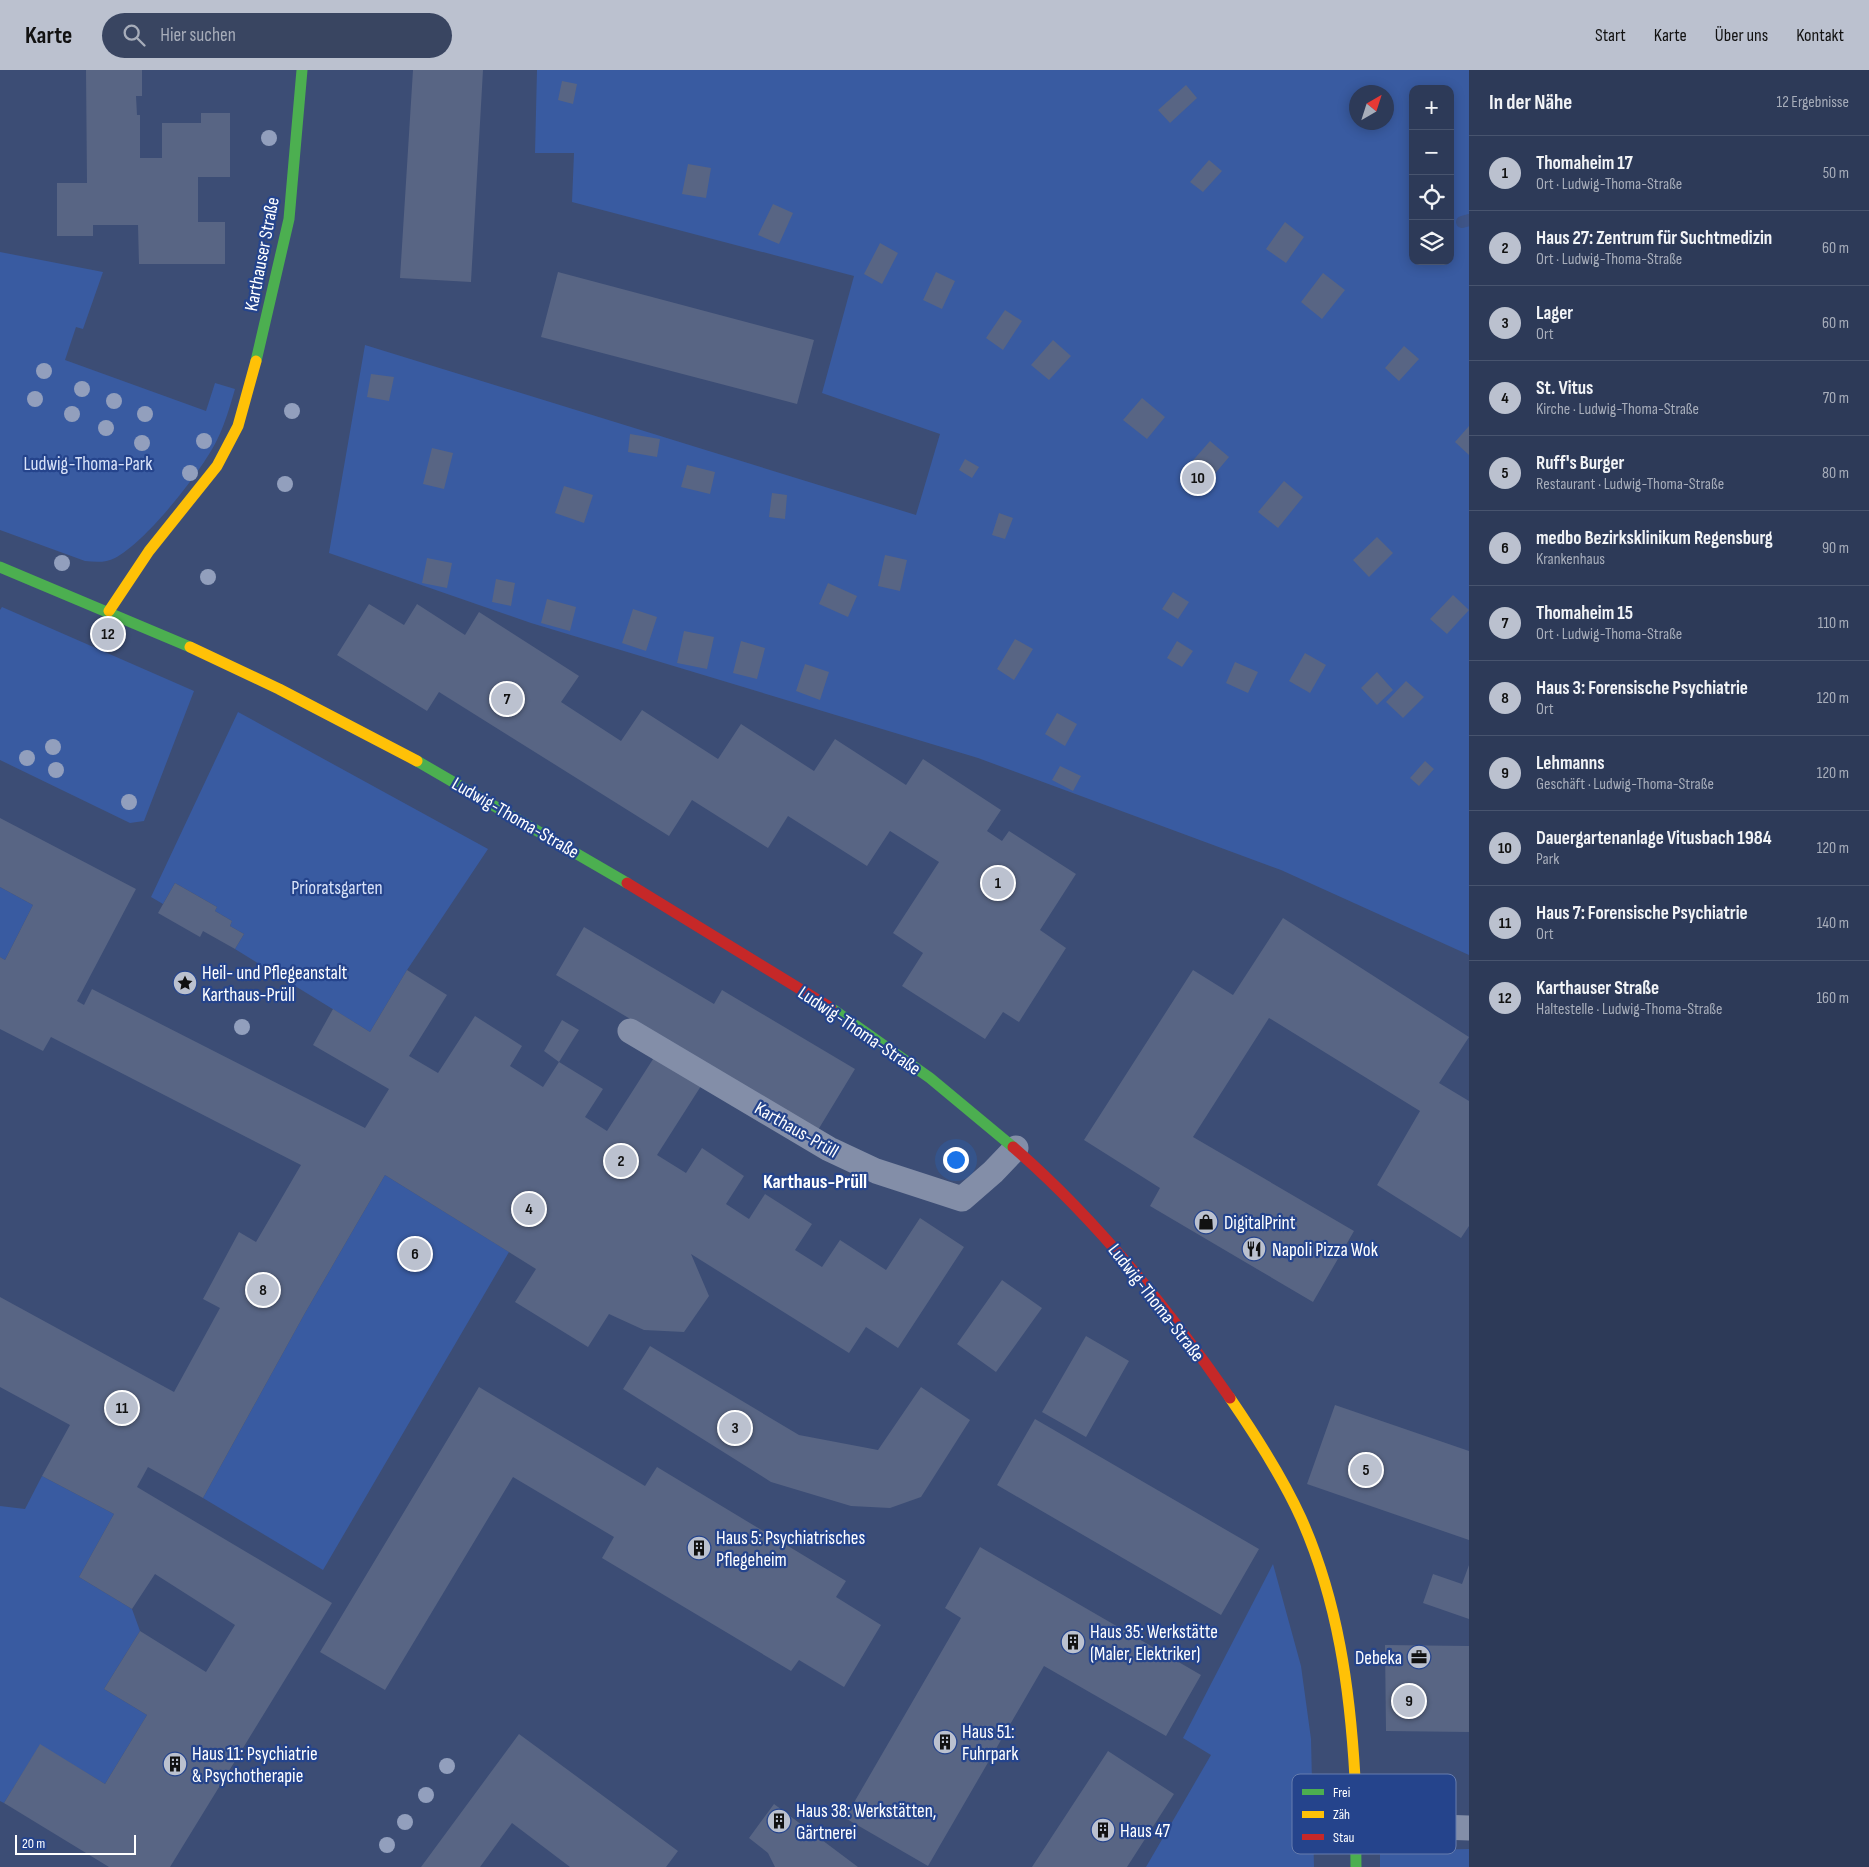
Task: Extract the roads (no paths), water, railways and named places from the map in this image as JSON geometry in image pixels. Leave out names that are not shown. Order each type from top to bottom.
[{"type":"street","name":"Karthauser Straße","points":[[109,611],[149,551],[217,466],[238,426],[252,379],[289,219],[302,70]]},
{"type":"street","name":"Ludwig-Thoma-Straße","points":[[0,567],[109,611],[225,663],[470,790],[597,864],[880,1040],[936,1082],[1016,1148],[1114,1245],[1171,1314],[1251,1427],[1293,1503],[1310,1539],[1335,1611],[1347,1673],[1355,1774]]},
{"type":"street","name":"Ludwig-Thoma-Straße","points":[[1356,1854],[1356,1867]]},
{"type":"lane","name":"Karthaus-Prüll","points":[[630,1031],[829,1149],[876,1171],[962,1199],[993,1172],[1016,1148]]},
{"type":"lane","points":[[1456,1828],[1469,1828]]},
{"type":"waterway","points":[[1462,222],[1469,220]]},
{"type":"place","name":"Dauergartenanlage Vitusbach 1984","points":[[1198,478]]},
{"type":"place","name":"Karthauser Straße","points":[[108,634]]},
{"type":"place","name":"Thomaheim 15","points":[[507,699]]},
{"type":"place","name":"Thomaheim 17","points":[[998,883]]},
{"type":"place","name":"Heil- und Pflegeanstalt Karthaus-Prüll","points":[[185,983]]},
{"type":"place","name":"Haus 27: Zentrum für Suchtmedizin","points":[[621,1161]]},
{"type":"place","name":"St. Vitus","points":[[529,1209]]},
{"type":"place","name":"DigitalPrint","points":[[1206,1222]]},
{"type":"place","name":"Napoli Pizza Wok","points":[[1254,1249]]},
{"type":"place","name":"medbo Bezirksklinikum Regensburg","points":[[415,1254]]},
{"type":"place","name":"Haus 3: Forensische Psychiatrie","points":[[263,1290]]},
{"type":"place","name":"Haus 7: Forensische Psychiatrie","points":[[122,1408]]},
{"type":"place","name":"Lager","points":[[735,1428]]},
{"type":"place","name":"Ruff's Burger","points":[[1366,1470]]},
{"type":"place","name":"Haus 5: Psychiatrisches Pflegeheim","points":[[699,1548]]},
{"type":"place","name":"Haus 35: Werkstätte (Maler, Elektriker)","points":[[1073,1642]]},
{"type":"place","name":"Debeka","points":[[1419,1657]]},
{"type":"place","name":"Lehmanns","points":[[1409,1701]]},
{"type":"place","name":"Haus 51: Fuhrpark","points":[[945,1742]]},
{"type":"place","name":"Haus 11: Psychiatrie & Psychotherapie","points":[[175,1764]]},
{"type":"place","name":"Haus 38: Werkstätten, Gärtnerei","points":[[779,1821]]},
{"type":"place","name":"Haus 47","points":[[1103,1830]]},
{"type":"district","name":"Karthaus-Prüll","points":[[815,1181]]},
{"type":"park label","name":"Ludwig-Thoma-Park","points":[[88,463]]},
{"type":"park label","name":"Prioratsgarten","points":[[337,887]]}]
